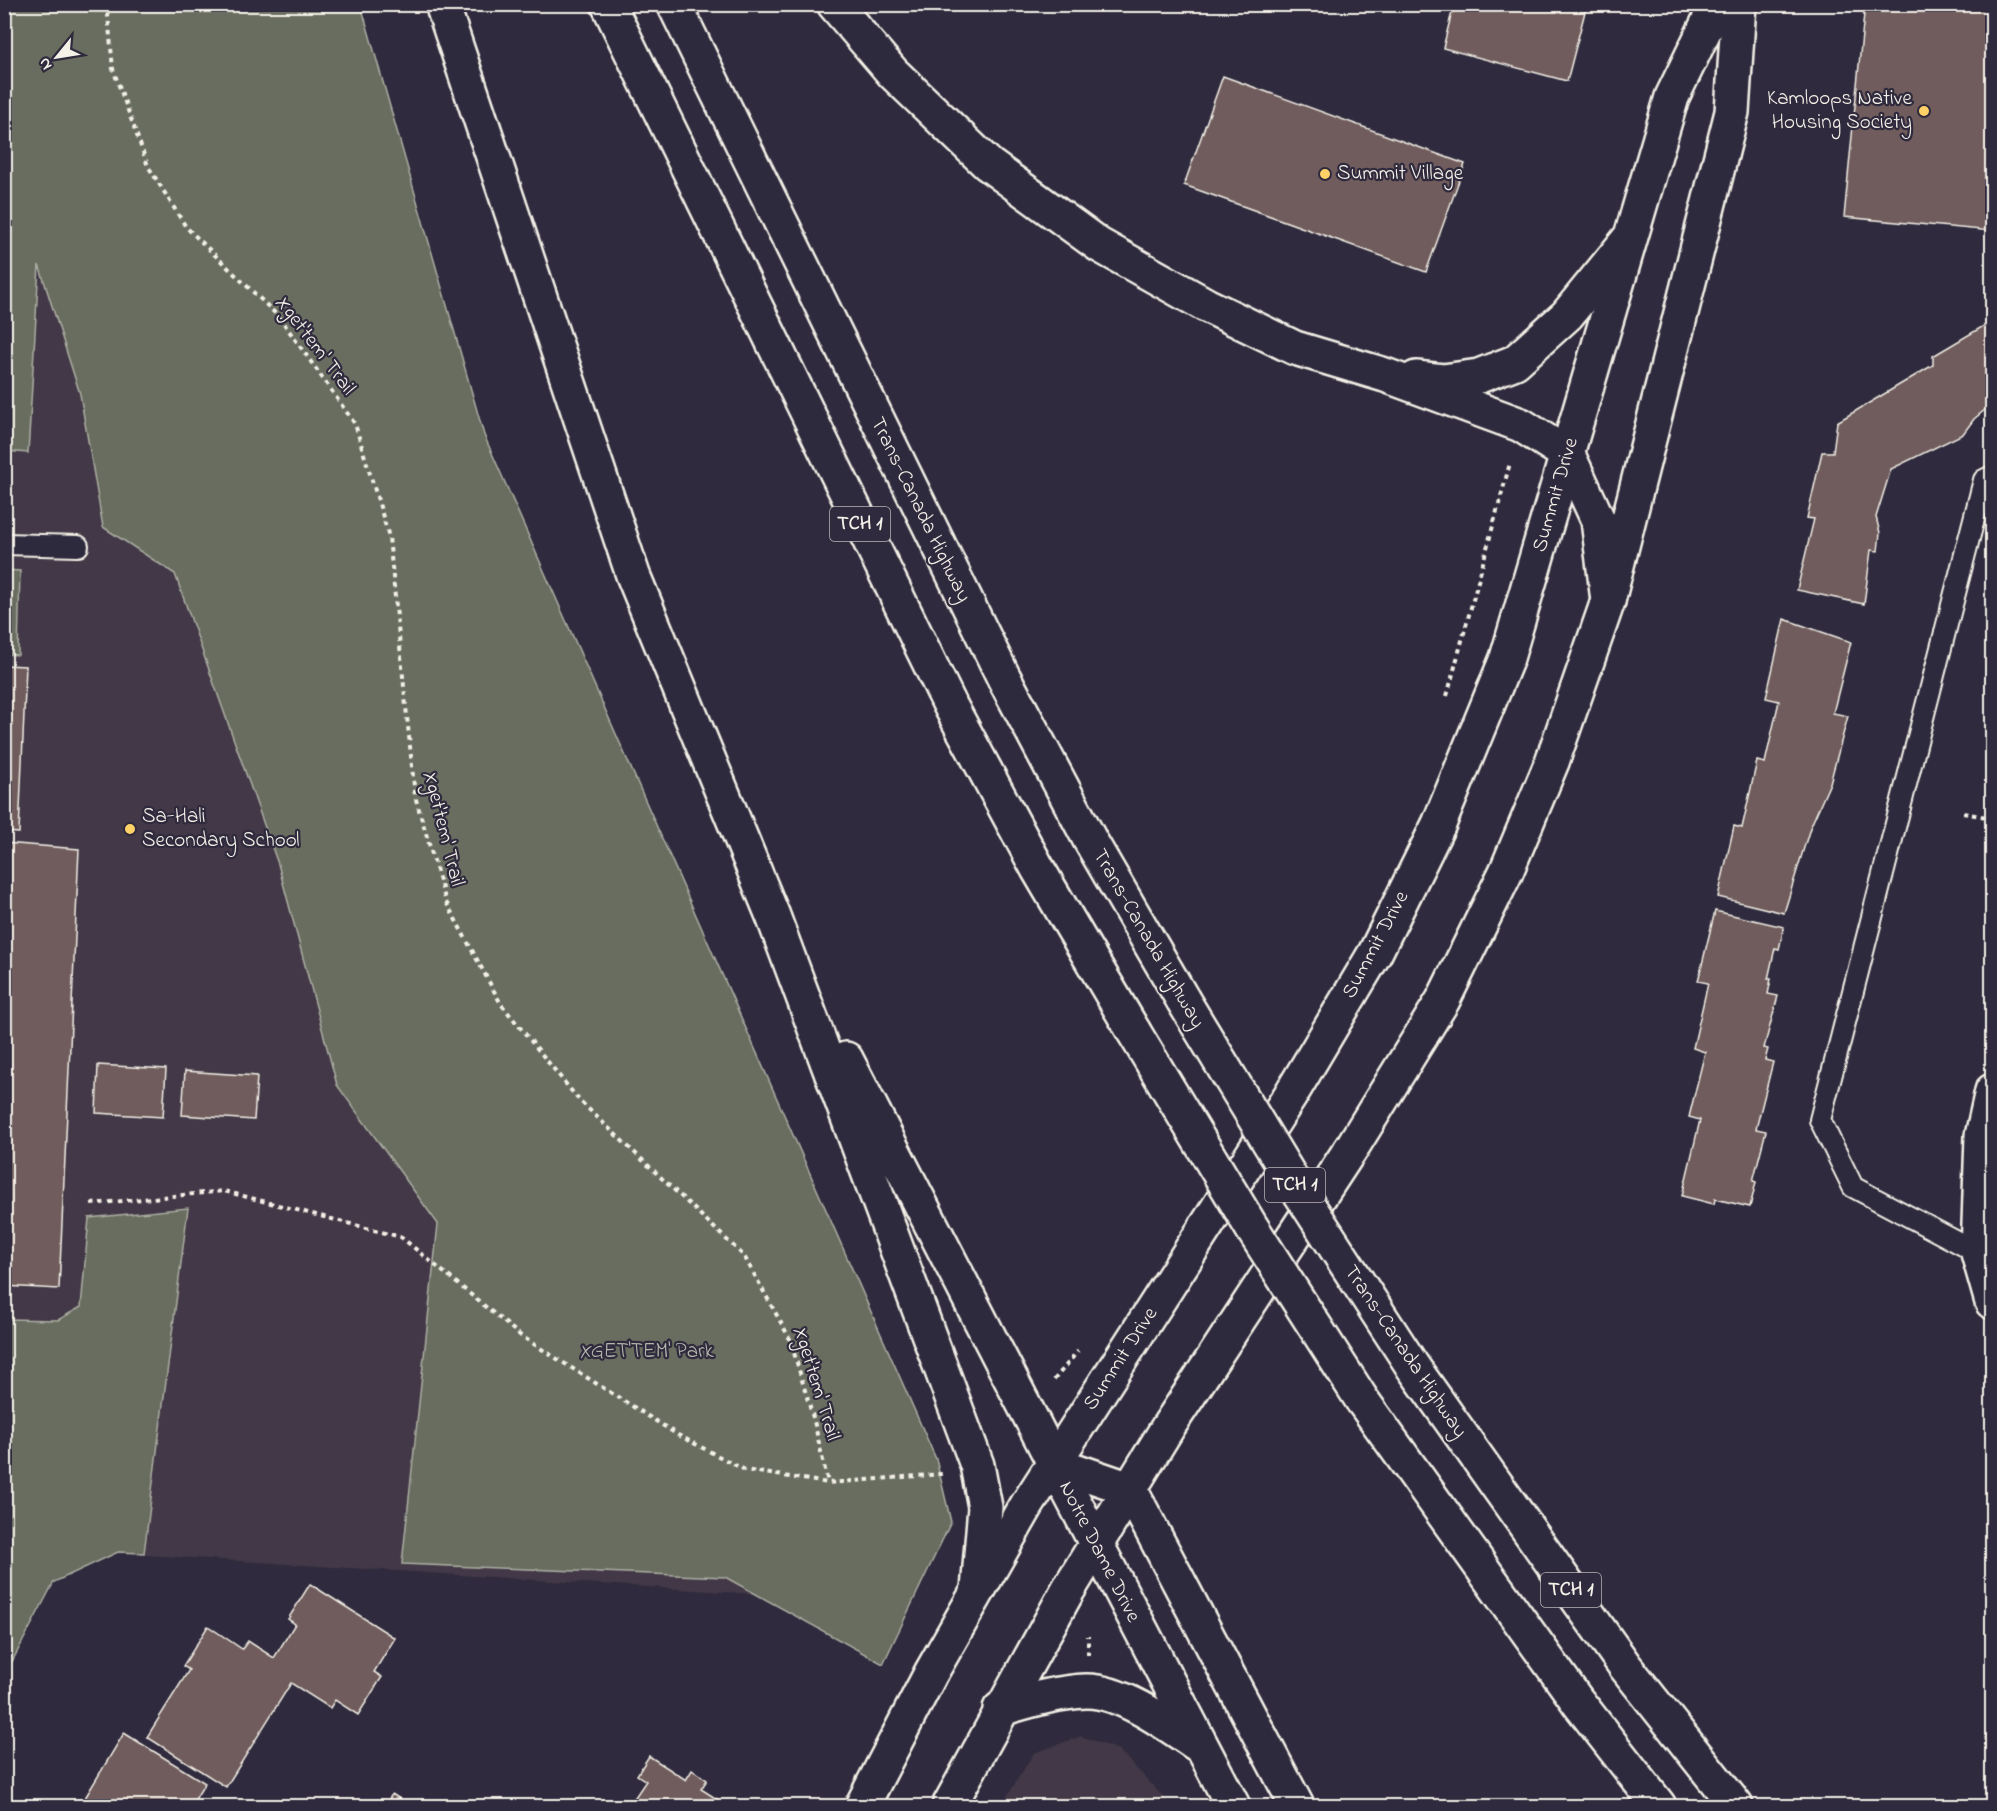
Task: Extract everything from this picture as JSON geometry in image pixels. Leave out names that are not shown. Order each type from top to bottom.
[{"type":"main road","points":[[442,4],[633,575],[773,916],[977,1465],[985,1507],[978,1590]]},
{"type":"main road","name":"TCH 1","points":[[608,4],[951,707],[1038,869],[1252,1228],[1362,1400],[1578,1702],[1659,1806]]},
{"type":"main road","name":"Trans-Canada Highway","points":[[674,4],[1004,678],[1090,840],[1183,1000],[1295,1185],[1413,1367],[1625,1666],[1736,1806]]},
{"type":"main road","points":[[834,4],[892,73],[988,165],[1099,245],[1206,305],[1296,348],[1385,375],[1521,424],[1568,454],[1598,520],[1608,601]]},
{"type":"main road","name":"Summit Drive","points":[[862,1806],[931,1673],[1054,1463],[1290,1096],[1375,953],[1439,824],[1475,743],[1507,658],[1568,454],[1628,240],[1672,97],[1717,4]]},
{"type":"main road","points":[[949,1806],[1000,1710],[1095,1545],[1354,1143],[1443,1000],[1506,872],[1547,773],[1608,601],[1732,112],[1739,4]]},
{"type":"main road","points":[[1385,375],[1443,381],[1479,376],[1515,362],[1567,315],[1628,240]]},
{"type":"main road","points":[[773,916],[1054,1463]]},
{"type":"main road","points":[[1992,1091],[1982,1136],[1978,1253],[1992,1302]]},
{"type":"main road","name":"Notre Dame Drive","points":[[1054,1463],[1130,1489]]},
{"type":"main road","name":"Notre Dame Drive","points":[[1054,1463],[1233,1806]]},
{"type":"main road","points":[[1130,1489],[1297,1806]]},
{"type":"main road","points":[[1000,1710],[1044,1696],[1089,1691],[1137,1705],[1200,1746]]},
{"type":"lane","points":[[1978,1253],[1853,1187],[1821,1120],[1984,480],[1992,476]]},
{"type":"lane","points":[[4,544],[78,546]]},
{"type":"path","name":"Xget'tem' Trail","points":[[107,4],[113,69],[148,166],[186,227],[280,318],[355,424],[389,537],[415,796],[446,902],[501,1004],[579,1100],[744,1256],[790,1339],[814,1421],[828,1483]]},
{"type":"path","points":[[1447,699],[1512,457]]},
{"type":"path","points":[[1963,813],[1992,818]]},
{"type":"path","points":[[91,1204],[224,1191],[401,1237],[521,1336],[678,1436],[744,1470],[828,1483],[947,1474]]},
{"type":"path","points":[[1056,1377],[1079,1350]]},
{"type":"shaded area","name":"Sa-Hali Secondary School","points":[[4,142],[175,573],[278,864],[802,1597],[5,1546]]},
{"type":"shaded area","points":[[1081,1736],[1119,1750],[1172,1806],[1001,1806],[1034,1753]]},
{"type":"green space","name":"XGET'TEM' Park","points":[[4,5],[361,5],[484,435],[936,1459],[951,1522],[883,1664],[725,1577],[402,1564],[438,1224],[337,1085],[278,864],[175,574],[103,527],[80,394],[39,265],[28,453],[5,451]]},
{"type":"green space","points":[[5,570],[20,571],[18,655],[5,654]]},
{"type":"green space","points":[[188,1208],[144,1553],[118,1552],[54,1582],[5,1675],[5,1319],[58,1320],[81,1307],[89,1218]]},
{"type":"building","points":[[1454,4],[1587,4],[1567,81],[1443,48]]},
{"type":"building","name":"Kamloops Native Housing Society","points":[[1865,4],[1992,4],[1992,231],[1844,217]]},
{"type":"building","name":"Summit Village","points":[[1223,76],[1465,164],[1426,272],[1184,185]]},
{"type":"building","points":[[1992,321],[1992,404],[1974,419],[1963,434],[1891,469],[1876,517],[1880,533],[1878,551],[1871,550],[1864,604],[1797,590],[1814,519],[1807,518],[1822,452],[1833,452],[1837,422],[1933,365],[1933,356]]},
{"type":"building","points":[[1784,619],[1851,642],[1833,713],[1848,716],[1830,783],[1810,828],[1784,913],[1718,897],[1734,826],[1742,828],[1757,761],[1765,763],[1779,701],[1766,698]]},
{"type":"building","points":[[4,665],[26,666],[19,833],[4,832]]},
{"type":"building","points":[[4,843],[79,849],[59,1289],[4,1286]]},
{"type":"building","points":[[1715,911],[1784,927],[1779,949],[1775,948],[1768,979],[1771,979],[1768,994],[1778,996],[1764,1048],[1768,1049],[1765,1060],[1773,1062],[1756,1129],[1766,1131],[1753,1181],[1756,1182],[1750,1207],[1715,1199],[1714,1204],[1682,1196],[1700,1120],[1689,1117],[1705,1052],[1693,1048],[1708,983],[1698,981]]},
{"type":"building","points":[[98,1065],[166,1069],[163,1117],[96,1113]]},
{"type":"building","points":[[185,1071],[257,1076],[254,1120],[182,1115]]},
{"type":"building","points":[[310,1584],[395,1638],[374,1672],[382,1677],[358,1715],[335,1700],[330,1708],[291,1683],[226,1787],[147,1737],[189,1670],[183,1666],[208,1626],[242,1649],[248,1641],[274,1658],[295,1624],[288,1619]]},
{"type":"building","points":[[124,1733],[205,1783],[191,1806],[88,1806],[82,1803]]},
{"type":"building","points":[[649,1756],[686,1780],[692,1770],[707,1780],[701,1789],[728,1806],[629,1806],[646,1781],[637,1775]]},
{"type":"building","points":[[392,1794],[411,1806],[385,1806]]},
{"type":"place","name":"Kamloops Native Housing Society","points":[[1924,111]]},
{"type":"place","name":"Summit Village","points":[[1325,174]]},
{"type":"place","name":"Sa-Hali Secondary School","points":[[130,829]]}]
